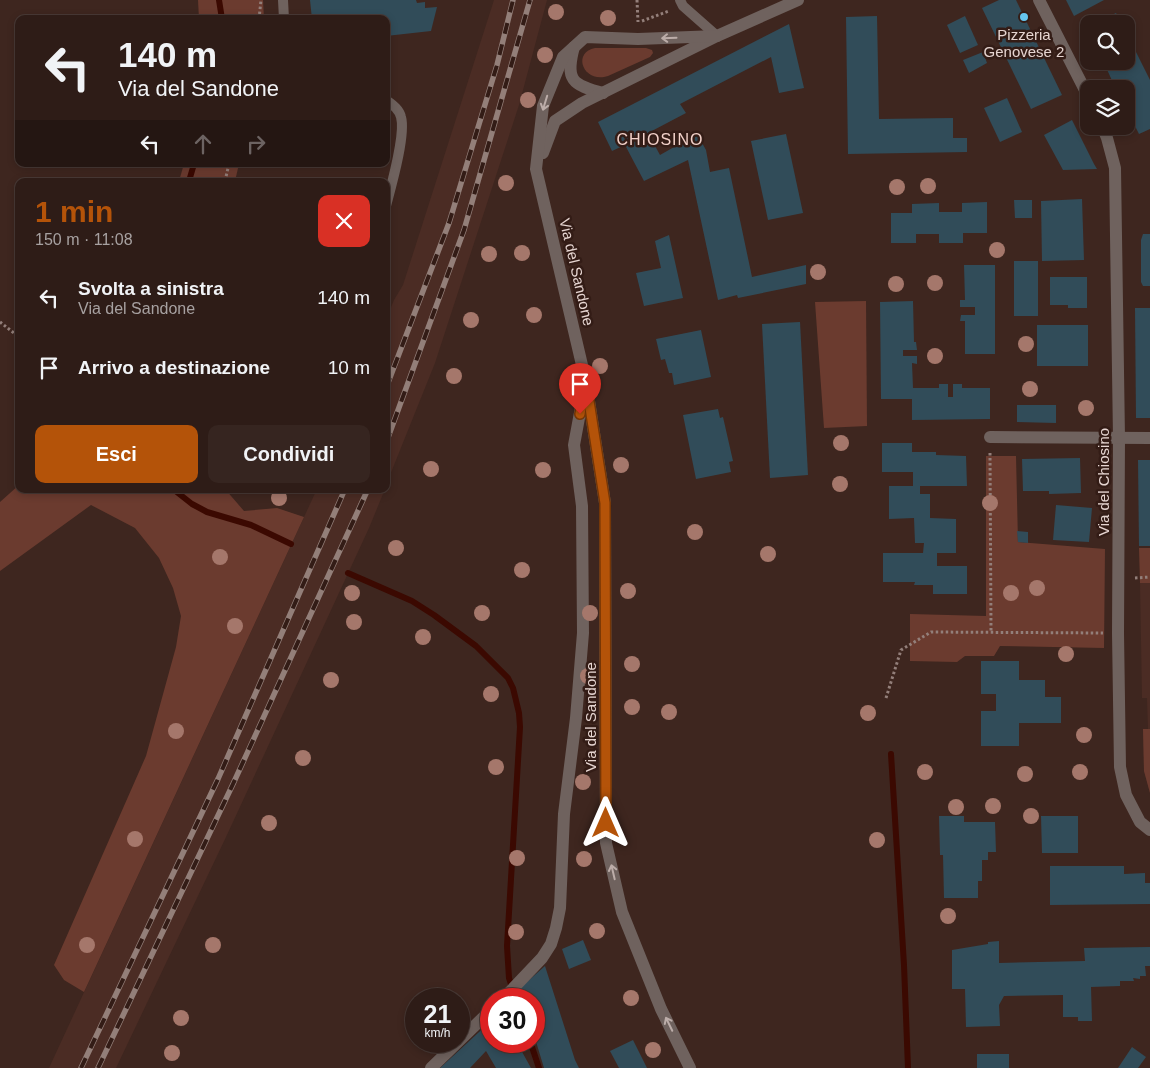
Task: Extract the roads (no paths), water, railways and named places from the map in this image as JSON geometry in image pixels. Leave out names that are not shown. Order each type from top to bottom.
[{"type":"street","points":[[536,169],[555,120],[582,102],[717,36],[798,0]]},
{"type":"street","points":[[1039,0],[1080,80]]},
{"type":"street","points":[[536,169],[543,106],[563,57],[585,37],[638,39],[717,36]]},
{"type":"street","points":[[574,47],[570,63],[571,77],[581,87],[603,93]]},
{"type":"street","name":"Via del Chiosino","points":[[1106,135],[1115,168],[1120,438],[1118,633],[1120,767],[1126,795],[1140,822],[1150,830]]},
{"type":"street","name":"Via del Sandone","points":[[536,169],[586,382],[605,503],[606,843],[622,912],[662,1008],[690,1068]]},
{"type":"street","name":"Via del Sandone","points":[[513,988],[542,958],[551,944],[560,908],[564,814],[576,718],[583,633],[582,506],[574,445],[586,382]]},
{"type":"street","points":[[990,437],[1150,438]]},
{"type":"street","points":[[431,1068],[480,1021]]},
{"type":"lane","points":[[283,0],[284,15]]},
{"type":"lane","points":[[680,0],[683,6],[717,36]]},
{"type":"lane","points":[[390,102],[394,105],[402,119],[402,129],[398,157],[390,190]]},
{"type":"waterway","points":[[219,0],[221,15]]},
{"type":"waterway","points":[[190,178],[193,167]]},
{"type":"waterway","points":[[178,493],[192,504],[207,512],[251,525],[291,544]]},
{"type":"waterway","points":[[348,573],[412,601],[434,615],[476,646],[508,678],[513,688],[520,727],[507,946],[509,978],[512,988]]},
{"type":"waterway","points":[[891,754],[904,965],[908,1068]]},
{"type":"waterway","points":[[534,1053],[539,1068]]},
{"type":"railway","points":[[390,378],[449,223],[497,65],[513,0]]},
{"type":"railway","points":[[390,432],[464,230],[530,0]]},
{"type":"railway","points":[[81,1068],[218,779],[343,493]]},
{"type":"railway","points":[[98,1068],[233,784],[366,493]]},
{"type":"place","name":"Pizzeria Genovese 2","points":[[1024,17]]},
{"type":"district","name":"CHIOSINO","points":[[660,139]]}]
